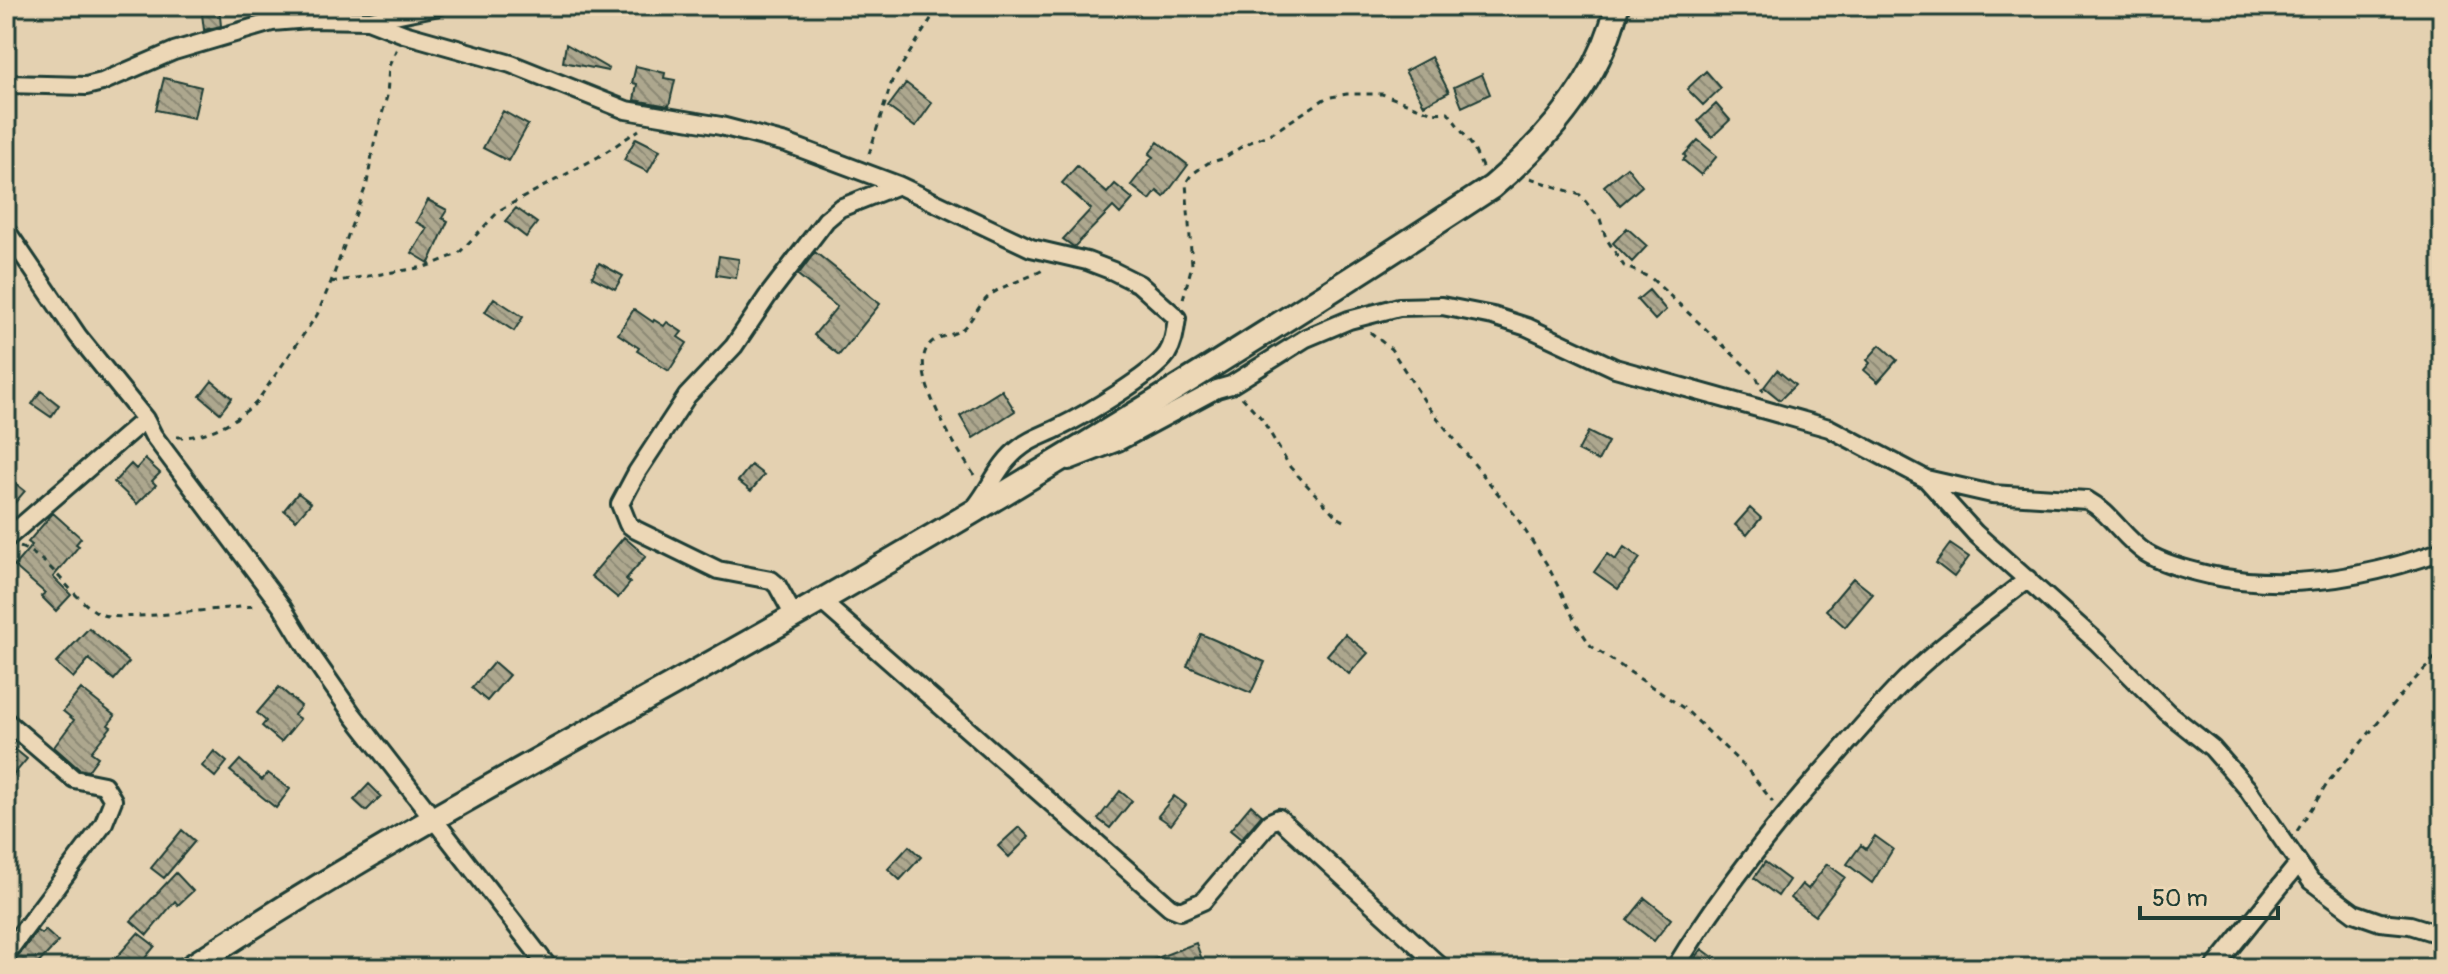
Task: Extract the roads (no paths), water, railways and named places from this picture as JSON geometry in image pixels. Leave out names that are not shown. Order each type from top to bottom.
[{"type":"street","points":[[6,84],[86,86],[174,51],[272,22],[368,20],[439,6]]},
{"type":"street","points":[[189,968],[254,925],[433,818],[821,601],[979,501],[1044,469],[1312,305],[1492,187],[1513,170],[1566,110],[1592,71],[1611,33],[1617,6]]},
{"type":"street","points":[[368,20],[404,34],[511,64],[601,101],[659,117],[721,126],[786,143],[898,185],[1031,248],[1087,261],[1139,284],[1177,318],[1174,339],[1159,363],[1113,396],[1063,426],[1024,444],[999,468],[979,501]]},
{"type":"street","points":[[794,616],[771,580],[718,570],[693,559],[628,524],[620,504],[637,472],[687,396],[734,346],[826,220],[840,208],[898,185]]},
{"type":"street","points":[[6,230],[78,336],[145,419],[153,435],[282,607],[353,715],[549,968]]},
{"type":"street","points":[[1044,469],[1085,457],[1118,442],[1217,389],[1231,385],[1306,338],[1349,320],[1419,305],[1466,310],[1527,327],[1615,368],[1789,415],[1851,438],[1926,479],[1992,494],[2087,500],[2099,506],[2144,552],[2193,571],[2236,581],[2316,581],[2364,575],[2442,551]]},
{"type":"street","points":[[10,542],[145,419]]},
{"type":"street","points":[[1926,479],[1975,533],[2028,579],[2167,712],[2212,748],[2247,788],[2311,881],[2354,913],[2380,922],[2410,925],[2442,935]]},
{"type":"street","points":[[1675,968],[1695,935],[1782,817],[1906,679],[2028,579]]},
{"type":"street","points":[[821,601],[1170,907],[1180,911],[1203,901],[1270,822],[1279,818],[1442,968]]},
{"type":"street","points":[[6,721],[74,779],[104,785],[113,800],[103,825],[6,954]]},
{"type":"street","points":[[2214,968],[2294,857]]}]
